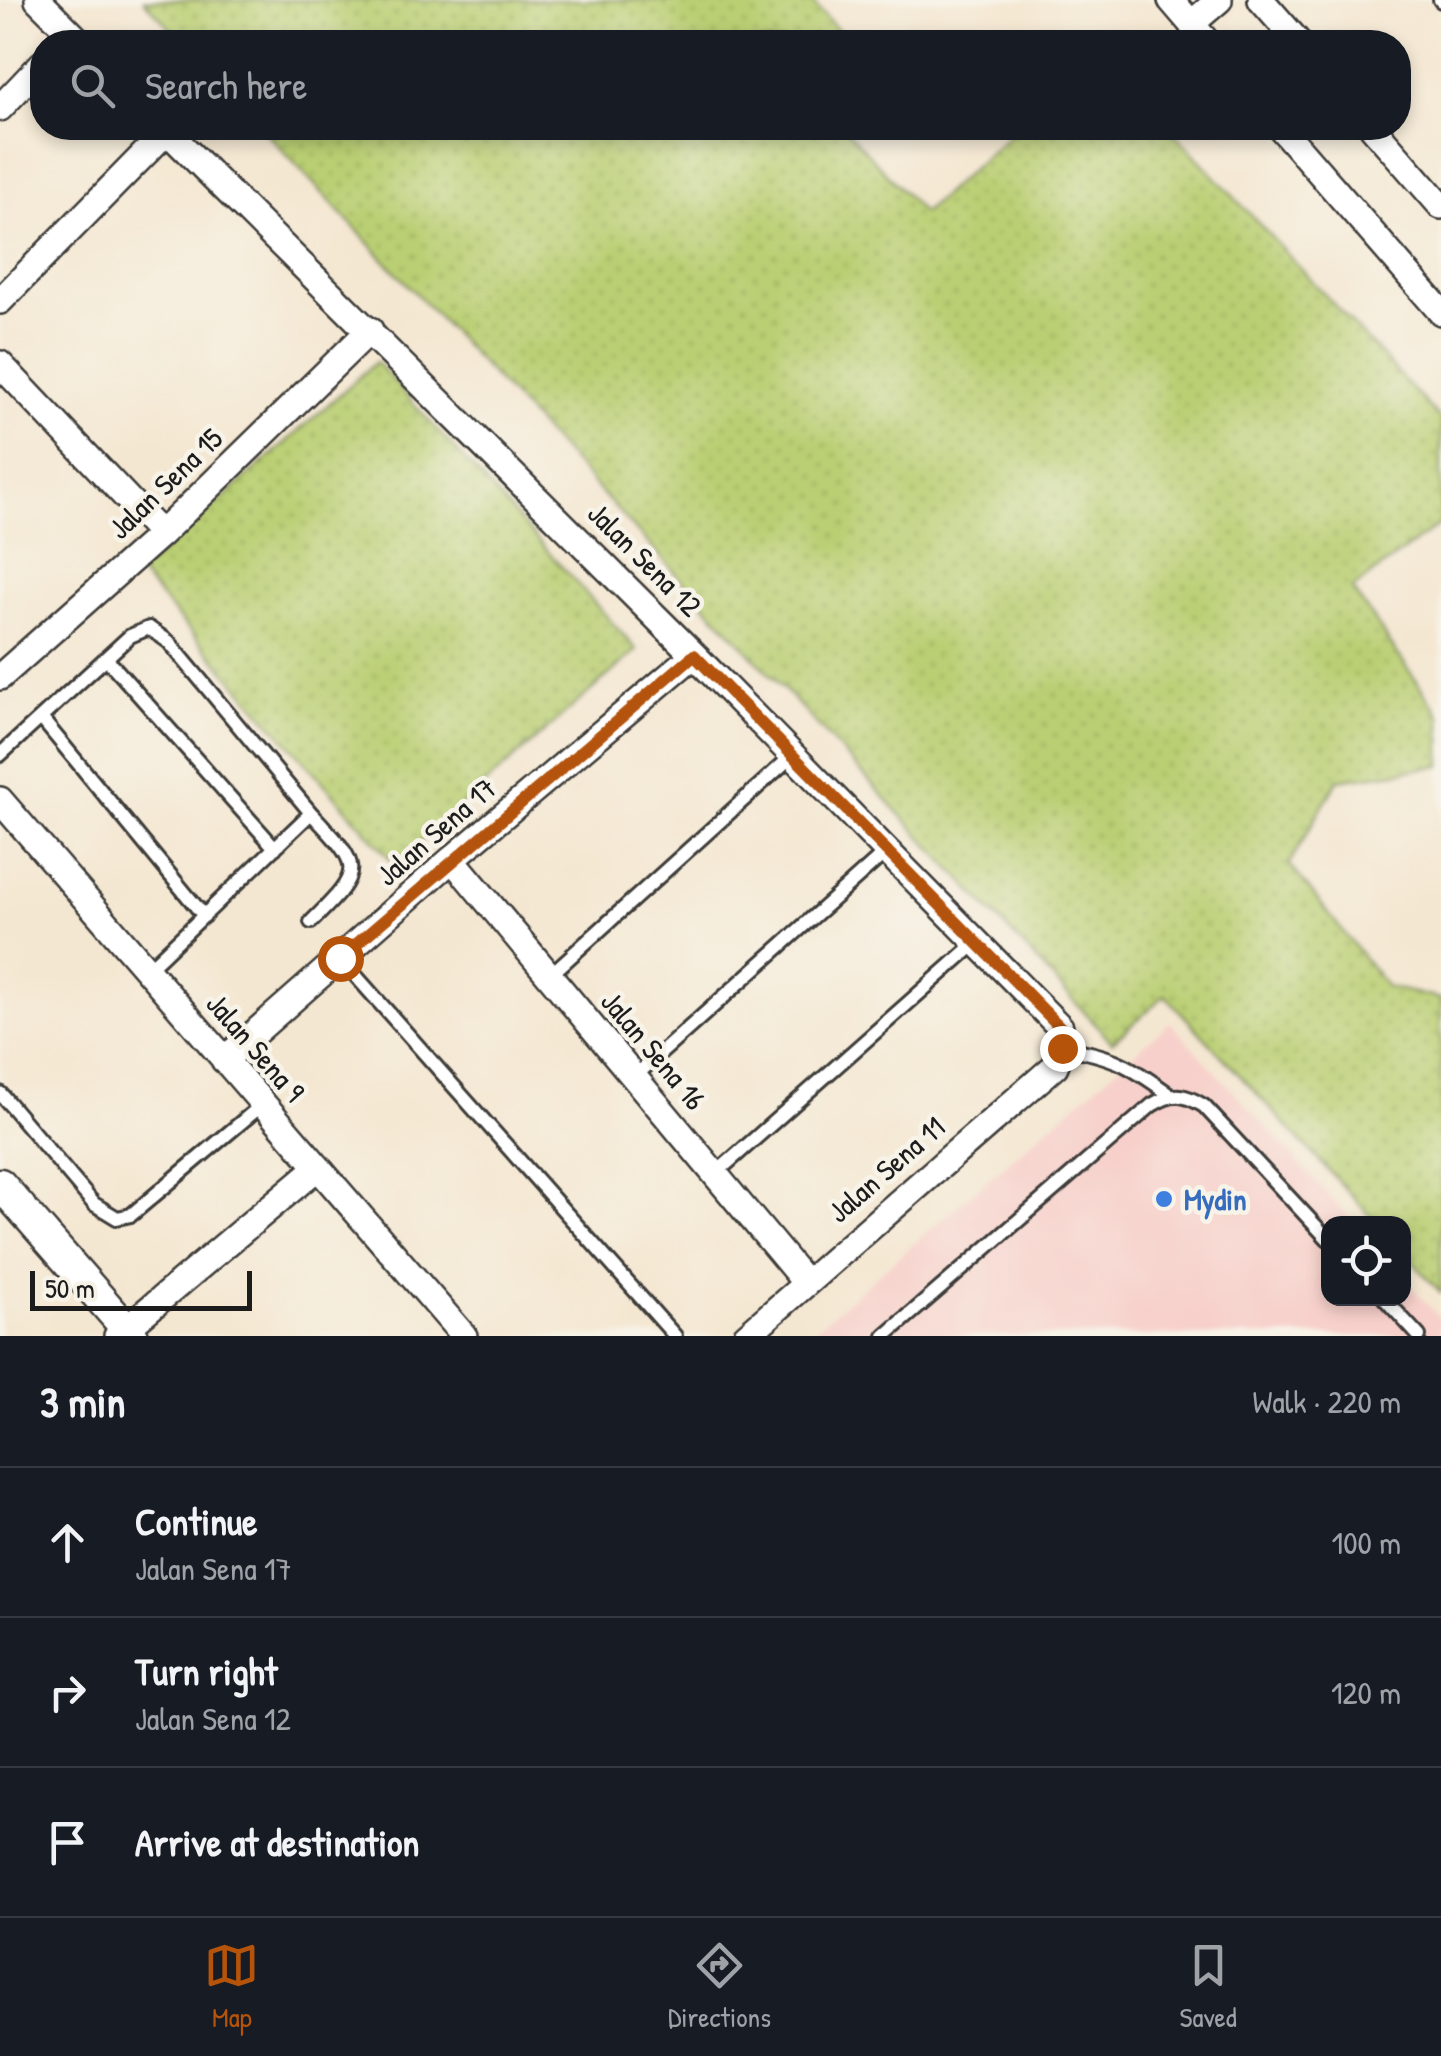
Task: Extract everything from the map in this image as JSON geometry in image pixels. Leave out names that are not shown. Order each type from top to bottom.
[{"type":"street","points":[[38,0],[64,30]]},
{"type":"street","points":[[1170,0],[1196,30]]},
{"type":"street","points":[[1201,30],[1218,0]]},
{"type":"street","points":[[1261,0],[1287,30]]},
{"type":"street","points":[[0,108],[30,77]]},
{"type":"street","points":[[0,301],[155,140]]},
{"type":"street","name":"Jalan Sena 12","points":[[177,140],[978,942],[1060,1027],[1062,1048]]},
{"type":"street","points":[[1291,140],[1441,312]]},
{"type":"street","points":[[1383,140],[1441,206]]},
{"type":"street","name":"Jalan Sena 15","points":[[0,677],[161,534],[370,330]]},
{"type":"street","points":[[0,364],[161,534]]},
{"type":"street","name":"Jalan Sena 17","points":[[224,1060],[694,655]]},
{"type":"street","name":"Jalan Sena 9","points":[[0,800],[464,1336]]},
{"type":"street","name":"Jalan Sena 16","points":[[452,860],[805,1282]]},
{"type":"street","name":"Jalan Sena 11","points":[[746,1336],[1055,1066],[1062,1048]]},
{"type":"street","points":[[0,1184],[125,1333],[318,1167]]},
{"type":"lane","points":[[0,755],[130,636],[149,628],[169,642],[346,850],[351,871],[345,888],[310,922]]},
{"type":"lane","points":[[106,658],[274,848]]},
{"type":"lane","points":[[41,718],[204,916]]},
{"type":"lane","points":[[549,976],[792,755]]},
{"type":"lane","points":[[147,970],[311,812]]},
{"type":"lane","points":[[634,1077],[888,851]]},
{"type":"lane","points":[[715,1174],[978,942]]},
{"type":"lane","points":[[340,958],[675,1336]]},
{"type":"lane","points":[[1062,1048],[1107,1055],[1169,1094]]},
{"type":"lane","points":[[0,1092],[94,1204],[116,1218],[131,1215],[263,1104]]},
{"type":"lane","points":[[885,1336],[1169,1094],[1186,1094],[1204,1106],[1321,1232]]},
{"type":"lane","points":[[1391,1306],[1418,1336]]},
{"type":"shaded area","points":[[1170,1022],[1348,1216],[1321,1216],[1321,1306],[1411,1306],[1411,1286],[1441,1319],[1441,1336],[807,1336]]},
{"type":"green space","points":[[144,0],[810,0],[838,30],[172,30]]},
{"type":"green space","points":[[273,140],[855,140],[923,213],[1004,140],[1181,140],[1441,420],[1441,523],[1352,589],[1441,716],[1441,766],[1338,780],[1289,864],[1387,987],[1441,999],[1441,1293],[1411,1260],[1411,1216],[1370,1216],[1165,995],[1112,1042]]},
{"type":"green space","points":[[376,362],[637,650],[395,864],[139,573]]},
{"type":"place","name":"Mydin","points":[[1164,1199]]},
{"type":"route","points":[[340,958],[694,655],[1060,1027],[1062,1048]]}]
